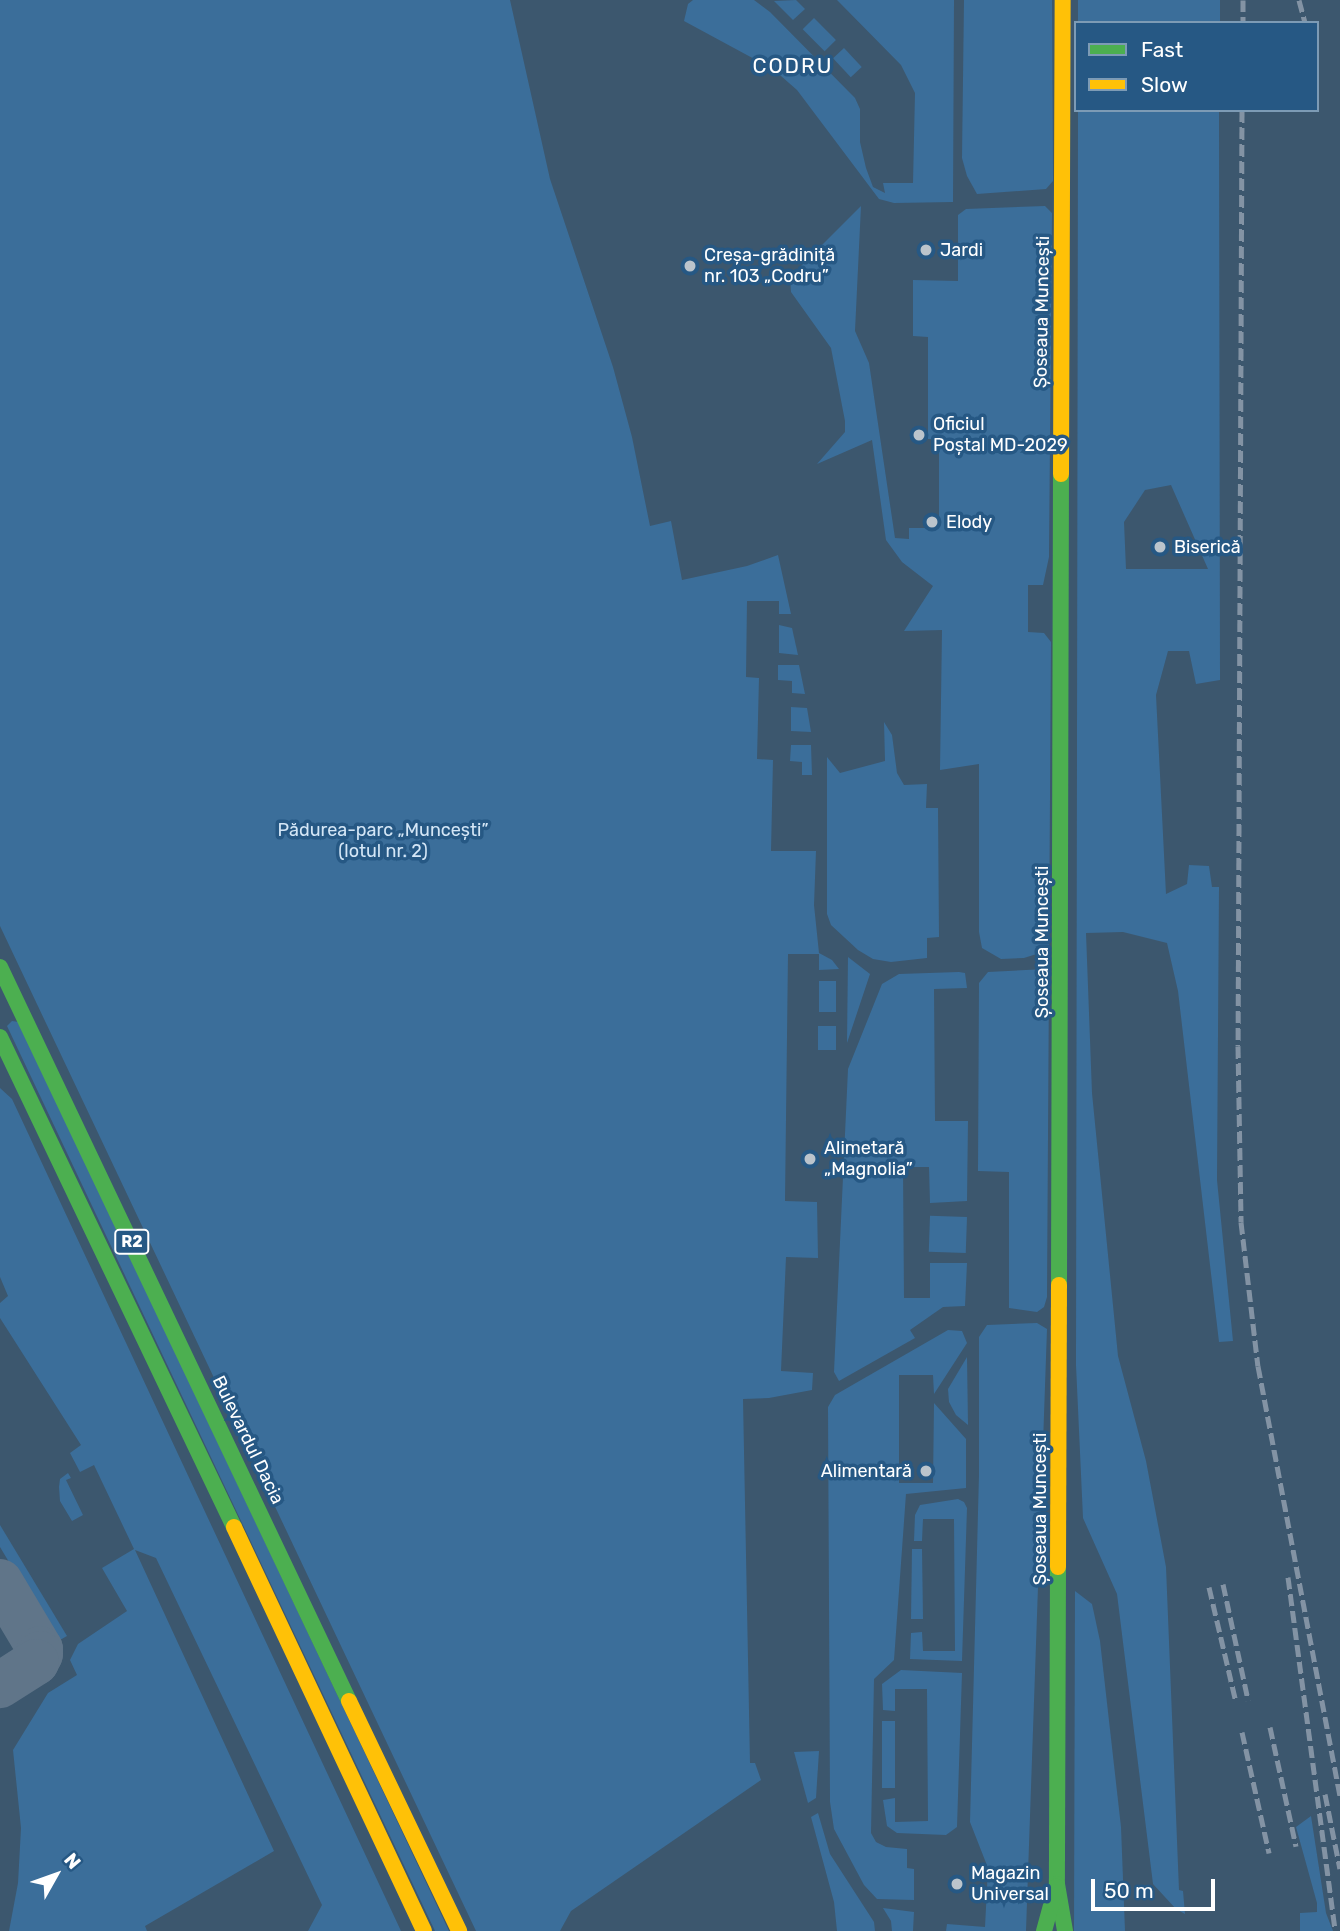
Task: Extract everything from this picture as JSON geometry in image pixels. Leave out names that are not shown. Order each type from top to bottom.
[{"type":"main road","name":"Șoseaua Muncești","points":[[1063,0],[1057,1884],[1065,1931]]},
{"type":"main road","name":"Bulevardul Dacia","points":[[0,967],[459,1931]]},
{"type":"main road","points":[[0,1015],[19,1006]]},
{"type":"main road","name":"R2","points":[[0,1037],[397,1868],[424,1931]]},
{"type":"main road","name":"Șoseaua Muncești","points":[[1044,1931],[1057,1884]]},
{"type":"green space","name":"Pădurea-parc „Muncești” (lotul nr. 2)","points":[[0,0],[510,0],[550,179],[613,367],[632,437],[650,526],[671,521],[682,580],[747,566],[778,555],[791,614],[779,614],[779,601],[747,601],[746,677],[759,678],[757,759],[773,760],[771,851],[816,851],[814,905],[819,953],[832,960],[839,969],[819,970],[819,954],[788,954],[785,1201],[817,1202],[818,1258],[786,1257],[781,1371],[813,1373],[812,1390],[769,1398],[743,1399],[750,1763],[755,1763],[761,1780],[571,1911],[560,1931],[476,1931],[0,926]]},
{"type":"green space","points":[[693,0],[754,0],[770,12],[855,98],[860,109],[860,142],[866,168],[873,187],[885,193],[883,183],[913,183],[915,93],[901,65],[837,0],[954,0],[953,202],[894,203],[879,199],[797,90],[773,69],[684,21],[688,4]]},
{"type":"green space","points":[[796,0],[805,9],[793,20],[774,1]]},
{"type":"green space","points":[[964,0],[1052,0],[1053,181],[1046,189],[977,194],[967,176],[962,158]]},
{"type":"green space","points":[[1078,0],[1220,0],[1220,21],[1078,21]]},
{"type":"green space","points":[[814,18],[836,40],[825,51],[803,29]]},
{"type":"green space","points":[[844,48],[862,67],[851,77],[833,58]]},
{"type":"green space","points":[[1078,112],[1219,112],[1220,680],[1196,684],[1189,651],[1168,651],[1156,695],[1166,894],[1187,884],[1189,865],[1209,866],[1212,887],[1219,887],[1217,1180],[1233,1341],[1219,1342],[1178,991],[1167,943],[1123,932],[1086,933],[1092,1093],[1118,1356],[1146,1461],[1166,1567],[1179,1890],[1183,1891],[1185,1914],[1176,1909],[1153,1884],[1117,1594],[1083,1518],[1076,1365]],"holes":[[[1171,485],[1208,569],[1126,569],[1124,522],[1145,490]]]},
{"type":"green space","points":[[861,206],[855,331],[869,363],[895,538],[909,539],[909,528],[939,528],[939,439],[928,439],[928,337],[913,336],[913,280],[958,281],[958,215],[966,209],[1045,206],[1052,213],[1049,557],[1043,585],[1028,585],[1028,632],[1044,633],[1051,642],[1049,950],[1024,958],[1001,959],[982,948],[979,932],[979,764],[940,770],[942,630],[904,631],[933,586],[902,562],[886,540],[872,440],[817,464],[845,432],[845,421],[831,348],[791,292],[790,277]]},
{"type":"green space","points":[[779,625],[792,628],[798,655],[779,653]]},
{"type":"green space","points":[[778,665],[799,665],[805,694],[792,693],[792,681],[778,680]]},
{"type":"green space","points":[[791,707],[807,708],[811,732],[791,731]]},
{"type":"green space","points":[[884,722],[892,735],[897,773],[904,785],[927,784],[926,808],[938,808],[939,937],[927,938],[927,958],[891,962],[873,959],[858,950],[831,925],[827,914],[827,757],[840,773],[885,761]]},
{"type":"green space","points":[[791,745],[811,745],[812,775],[802,775],[802,762],[790,761]]},
{"type":"green space","points":[[848,957],[870,974],[847,1043]]},
{"type":"green space","points":[[1046,969],[1049,976],[1047,1297],[1044,1307],[1037,1312],[1009,1308],[1009,1172],[978,1171],[979,983],[988,972]]},
{"type":"green space","points":[[965,973],[967,988],[934,989],[935,1121],[968,1121],[967,1201],[930,1203],[929,1167],[903,1167],[904,1298],[930,1298],[930,1263],[967,1263],[965,1306],[943,1307],[910,1330],[915,1338],[839,1381],[834,1372],[848,1069],[882,984],[899,974]]},
{"type":"green space","points":[[819,981],[836,981],[836,1012],[819,1012]]},
{"type":"green space","points":[[12,1021],[19,1022],[449,1931],[435,1931],[7,1026]]},
{"type":"green space","points":[[818,1026],[836,1026],[836,1050],[818,1050]]},
{"type":"green space","points":[[0,1088],[12,1099],[401,1931],[308,1931],[322,1905],[156,1558],[135,1550],[274,1851],[145,1926],[147,1931],[9,1931],[18,1883],[21,1828],[13,1750],[48,1693],[77,1675],[70,1660],[78,1644],[127,1611],[102,1568],[134,1549],[94,1465],[80,1472],[70,1453],[81,1445],[0,1318],[0,1303],[8,1296],[0,1277]]},
{"type":"green space","points":[[930,1216],[967,1217],[966,1253],[929,1252]]},
{"type":"green space","points":[[1037,1323],[1047,1329],[1026,1931],[946,1931],[947,1924],[985,1927],[988,1868],[970,1822],[979,1474],[979,1337],[987,1325]]},
{"type":"green space","points":[[948,1330],[962,1331],[967,1343],[934,1394],[933,1375],[899,1375],[899,1483],[933,1483],[934,1403],[966,1439],[966,1488],[906,1494],[894,1660],[874,1679],[871,1833],[876,1842],[886,1847],[907,1849],[907,1868],[914,1869],[914,1900],[877,1899],[864,1885],[834,1829],[830,1802],[828,1407],[835,1395]]},
{"type":"green space","points":[[967,1357],[968,1425],[956,1415],[949,1402],[948,1389]]},
{"type":"green space","points":[[68,1473],[71,1478],[66,1480],[83,1515],[72,1521],[60,1501],[60,1479]]},
{"type":"green space","points":[[958,1499],[964,1502],[967,1508],[962,1661],[910,1659],[911,1633],[922,1632],[923,1651],[955,1651],[954,1519],[923,1519],[922,1541],[914,1541],[915,1515],[920,1505]]},
{"type":"green space","points":[[0,1525],[67,1636],[60,1640],[55,1639],[0,1547]]},
{"type":"green space","points":[[912,1549],[922,1549],[923,1619],[911,1619]]},
{"type":"green space","points":[[1075,1591],[1092,1604],[1100,1641],[1121,1827],[1125,1931],[1074,1931]]},
{"type":"green space","points":[[901,1670],[962,1673],[957,1827],[946,1835],[897,1833],[887,1826],[883,1800],[895,1798],[895,1822],[928,1821],[927,1689],[895,1689],[895,1711],[883,1710],[882,1684]]},
{"type":"green space","points":[[882,1721],[895,1721],[895,1788],[882,1788]]},
{"type":"green space","points":[[819,1751],[816,1798],[808,1803],[794,1752]]},
{"type":"green space","points":[[818,1813],[830,1854],[874,1922],[875,1931],[837,1931],[834,1902],[811,1817]]},
{"type":"green space","points":[[1311,1816],[1326,1913],[1333,1931],[1300,1931],[1300,1913],[1317,1912],[1317,1903],[1296,1827]]},
{"type":"green space","points":[[883,1908],[914,1912],[913,1931],[892,1931],[891,1921]]},
{"type":"taxiway","points":[[0,1582],[40,1649],[36,1662],[0,1685]]},
{"type":"railway","points":[[1243,0],[1243,21]]},
{"type":"railway","points":[[1299,0],[1304,21]]},
{"type":"railway","points":[[1242,112],[1238,1046],[1241,1222],[1258,1366],[1340,1797]]},
{"type":"railway","points":[[1288,1577],[1335,1931]]},
{"type":"railway","points":[[1223,1584],[1248,1700]]},
{"type":"railway","points":[[1209,1587],[1236,1702]]},
{"type":"railway","points":[[1270,1727],[1296,1846]]},
{"type":"railway","points":[[1242,1732],[1269,1853]]},
{"type":"railway","points":[[1325,1794],[1340,1869]]},
{"type":"traffic: fast","points":[[1059,1285],[1061,474]]},
{"type":"traffic: fast","points":[[0,967],[349,1701]]},
{"type":"traffic: fast","points":[[0,1037],[234,1527]]},
{"type":"traffic: fast","points":[[1058,1567],[1057,1884],[1065,1931]]},
{"type":"traffic: fast","points":[[1044,1931],[1056,1887]]},
{"type":"traffic: slow","points":[[1061,474],[1063,0]]},
{"type":"traffic: slow","points":[[1058,1567],[1059,1285]]},
{"type":"traffic: slow","points":[[234,1527],[424,1931]]},
{"type":"traffic: slow","points":[[349,1701],[459,1931]]},
{"type":"place","name":"Jardi","points":[[926,250]]},
{"type":"place","name":"Creșa-grădiniță nr. 103 „Codru”","points":[[690,266]]},
{"type":"place","name":"Oficiul Poștal MD-2029","points":[[919,435]]},
{"type":"place","name":"Elody","points":[[932,522]]},
{"type":"place","name":"Biserică","points":[[1160,547]]},
{"type":"place","name":"Alimetară „Magnolia”","points":[[810,1159]]},
{"type":"place","name":"Alimentară","points":[[926,1471]]},
{"type":"place","name":"Magazin Universal","points":[[957,1884]]},
{"type":"district","name":"CODRU","points":[[793,66]]}]
